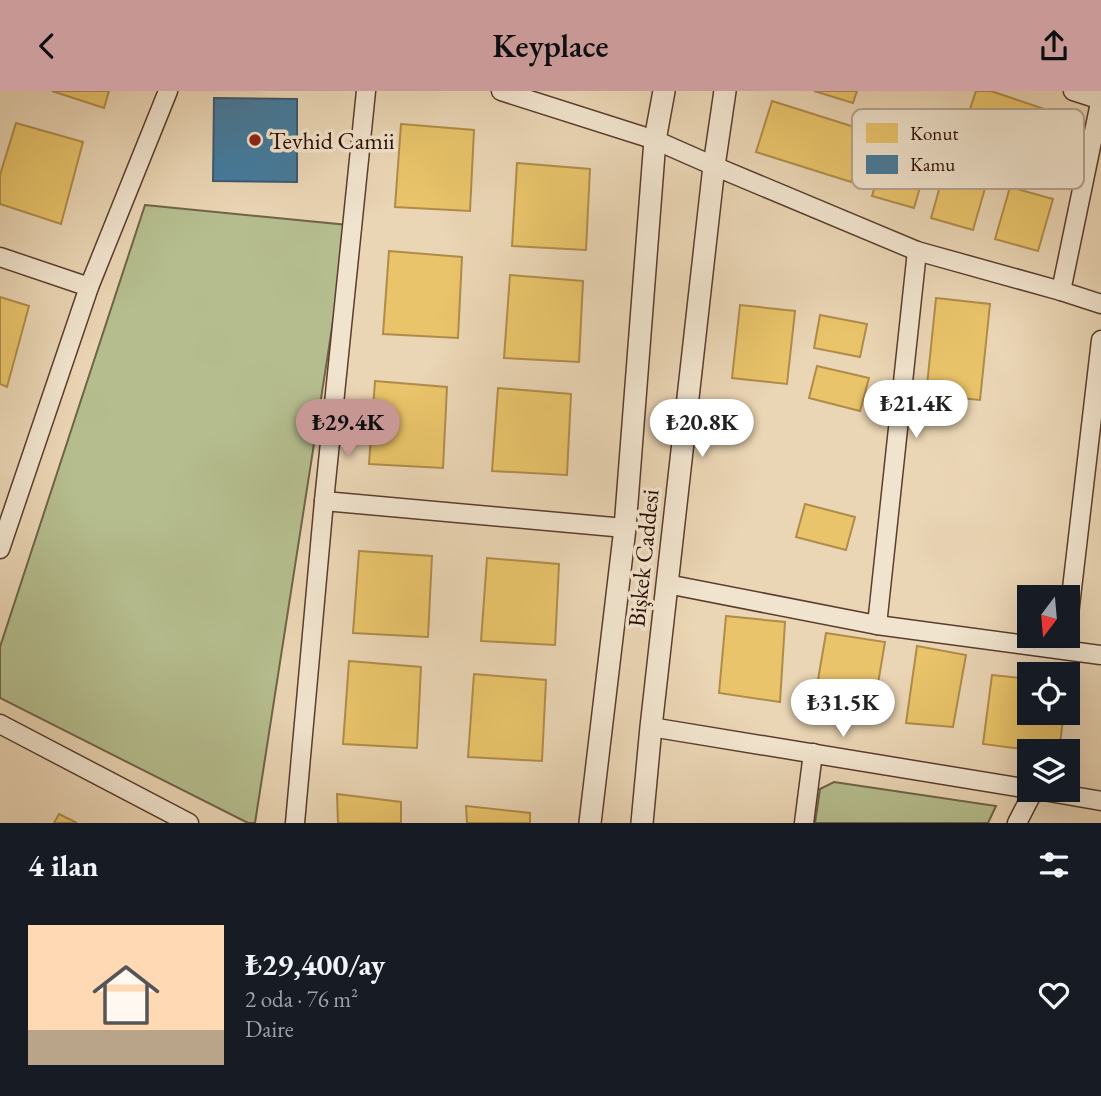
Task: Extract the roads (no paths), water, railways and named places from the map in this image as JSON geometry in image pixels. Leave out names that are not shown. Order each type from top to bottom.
[{"type":"street","points":[[0,549],[89,287],[169,91]]},
{"type":"street","points":[[295,823],[324,501],[366,91]]},
{"type":"street","points":[[501,91],[655,140],[917,251],[1101,304]]},
{"type":"street","name":"Bişkek Caddesi","points":[[590,823],[625,529],[655,140],[664,91]]},
{"type":"street","name":"Bişkek Caddesi","points":[[642,823],[713,166],[725,91]]},
{"type":"street","points":[[1073,91],[1101,99],[1084,181]]},
{"type":"street","points":[[1061,291],[1082,189]]},
{"type":"street","points":[[877,625],[917,251]]},
{"type":"street","points":[[0,257],[89,287]]},
{"type":"street","points":[[1073,585],[1101,340]]},
{"type":"street","points":[[324,501],[625,529]]},
{"type":"street","points":[[667,583],[877,625],[1017,638]]},
{"type":"street","points":[[1080,648],[1101,655]]},
{"type":"street","points":[[0,725],[189,823]]},
{"type":"street","points":[[651,727],[1017,787]]},
{"type":"street","points":[[804,823],[813,754]]},
{"type":"street","points":[[1080,797],[1101,801]]},
{"type":"street","points":[[1017,823],[1026,802]]},
{"type":"place","name":"Tevhid Camii","points":[[255,140]]}]
